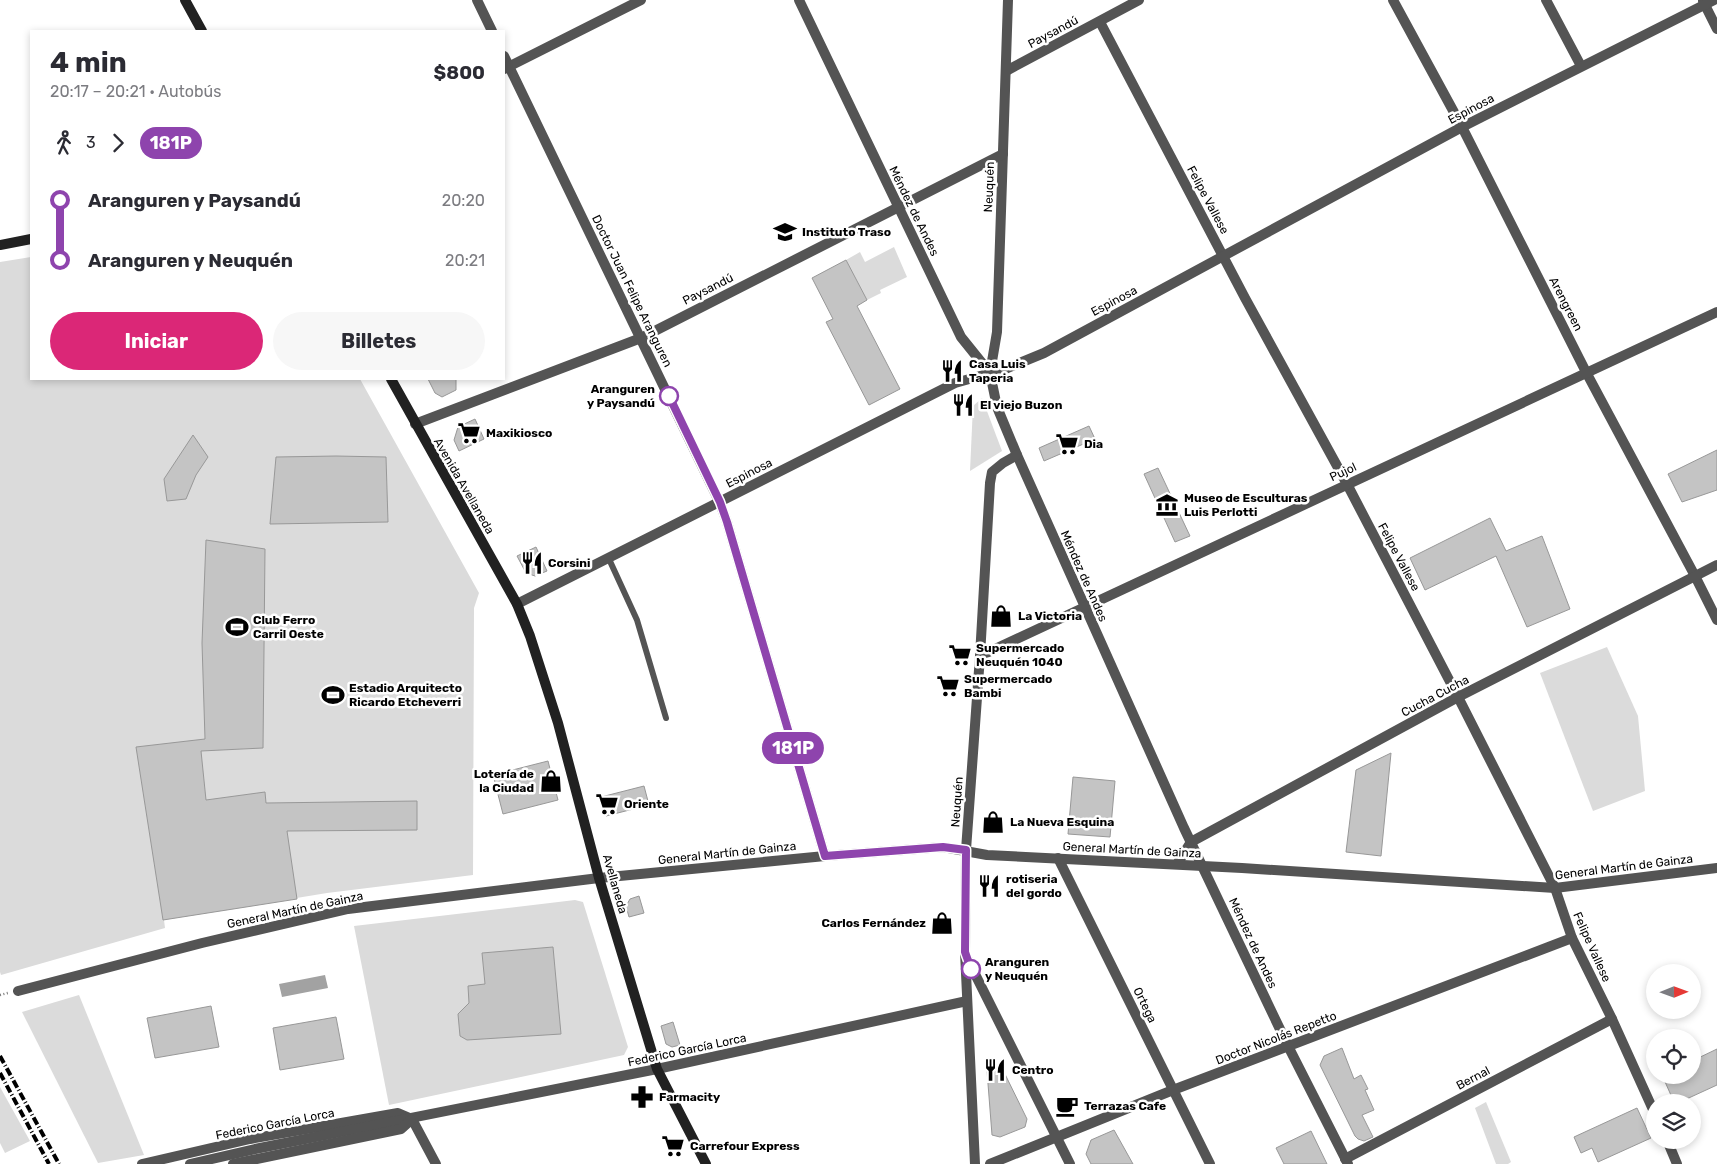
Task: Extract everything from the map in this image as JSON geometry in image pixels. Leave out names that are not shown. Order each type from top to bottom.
[{"type":"street","points":[[185,0],[201,30]]},
{"type":"street","points":[[476,0],[491,30]]},
{"type":"street","points":[[506,68],[641,0]]},
{"type":"street","name":"Méndez de Andes","points":[[799,0],[961,337],[990,373],[997,407],[1085,608],[1191,842],[1288,1046],[1346,1161]]},
{"type":"street","name":"Neuquén","points":[[990,373],[997,332],[1008,0]]},
{"type":"street","name":"Paysandú","points":[[1006,71],[1139,0]]},
{"type":"street","name":"Arengreen","points":[[1393,0],[1462,128],[1586,372],[1717,620]]},
{"type":"street","points":[[1546,0],[1581,66]]},
{"type":"street","points":[[1707,2],[1717,29]]},
{"type":"street","name":"Espinosa","points":[[518,604],[955,383],[1024,362],[1044,353],[1462,128],[1707,2]]},
{"type":"street","name":"Felipe Vallese","points":[[1100,22],[1249,307],[1347,484],[1458,697],[1555,888],[1572,938],[1646,1094]]},
{"type":"street","name":"Doctor Juan Felipe Aranguren","points":[[506,68],[641,338],[720,502],[825,856]]},
{"type":"street","name":"Paysandú","points":[[415,424],[641,338],[1003,154]]},
{"type":"street","points":[[0,245],[30,239]]},
{"type":"street","name":"Pujol","points":[[980,656],[1717,312]]},
{"type":"street","name":"Avenida Avellaneda","points":[[392,380],[518,604]]},
{"type":"street","name":"Neuquén","points":[[975,1164],[965,952],[966,850],[992,472],[1017,455]]},
{"type":"street","name":"Cucha Cucha","points":[[1177,864],[1191,842],[1458,697],[1717,565]]},
{"type":"street","name":"Avellaneda","points":[[518,604],[558,723],[599,878],[657,1069],[706,1164]]},
{"type":"street","name":"General Martín de Gainza","points":[[18,991],[202,943],[348,909],[599,878],[825,856],[943,847],[987,855],[1177,864],[1555,888],[1717,868]]},
{"type":"street","name":"Ortega","points":[[1058,858],[1210,1164]]},
{"type":"street","name":"Doctor Nicolás Repetto","points":[[990,1164],[1173,1090],[1572,938]]},
{"type":"street","points":[[965,952],[972,970],[1070,1164]]},
{"type":"street","name":"Federico García Lorca","points":[[190,1164],[256,1149],[657,1069],[967,1002]]},
{"type":"street","name":"Bernal","points":[[1346,1161],[1612,1019]]},
{"type":"street","name":"Federico García Lorca","points":[[142,1164],[250,1139],[398,1113],[412,1119]]},
{"type":"street","points":[[412,1119],[436,1164]]},
{"type":"street","name":"Federico García Lorca","points":[[233,1164],[402,1129],[412,1119]]},
{"type":"street","points":[[1671,1149],[1677,1164]]},
{"type":"lane","points":[[609,559],[637,620],[666,718]]},
{"type":"shaded area","points":[[894,247],[907,277],[880,290],[881,293],[867,300],[846,260],[860,252],[865,262]]},
{"type":"shaded area","name":"Club Ferro Carril Oeste","points":[[30,257],[30,380],[361,380],[479,593],[474,608],[473,875],[327,893],[164,920],[165,928],[1,975],[0,262]]},
{"type":"shaded area","points":[[982,398],[1002,451],[970,471],[973,406]]},
{"type":"shaded area","points":[[1607,647],[1638,716],[1645,791],[1593,811],[1540,673]]},
{"type":"shaded area","points":[[575,900],[583,902],[628,1047],[624,1055],[389,1105],[354,926]]},
{"type":"shaded area","points":[[325,975],[328,988],[282,997],[279,984]]},
{"type":"shaded area","points":[[79,995],[144,1155],[98,1163],[22,1012]]},
{"type":"shaded area","points":[[0,1087],[30,1141],[5,1153],[0,1143]]},
{"type":"shaded area","points":[[1486,1102],[1511,1162],[1508,1164],[1496,1164],[1475,1108]]},
{"type":"building","points":[[846,260],[867,300],[857,306],[900,389],[869,405],[826,322],[833,319],[812,278]]},
{"type":"building","points":[[428,380],[456,380],[456,390],[442,397],[435,393]]},
{"type":"building","name":"Maxikiosco","points":[[475,419],[484,439],[459,451],[454,440],[458,427]]},
{"type":"building","name":"Dia","points":[[1089,426],[1095,439],[1044,461],[1039,448]]},
{"type":"building","points":[[193,435],[208,457],[196,475],[186,499],[167,501],[164,479]]},
{"type":"building","points":[[1717,450],[1717,490],[1682,502],[1668,474]]},
{"type":"building","points":[[276,457],[386,457],[388,522],[270,524]]},
{"type":"building","name":"Museo de Esculturas Luis Perlotti","points":[[1158,468],[1190,536],[1175,542],[1144,474]]},
{"type":"building","points":[[1490,518],[1506,551],[1542,536],[1570,609],[1527,627],[1496,556],[1425,590],[1410,558]]},
{"type":"building","points":[[206,540],[265,549],[263,748],[201,751],[206,800],[265,792],[266,803],[417,801],[417,830],[287,831],[297,899],[163,920],[136,747],[205,739],[202,643]]},
{"type":"building","name":"Corsini","points":[[536,547],[547,571],[535,576],[526,573],[517,556]]},
{"type":"building","points":[[1391,753],[1381,856],[1346,852],[1356,770]]},
{"type":"building","points":[[548,761],[558,800],[503,814],[493,775]]},
{"type":"building","points":[[1073,777],[1115,781],[1110,837],[1068,834]]},
{"type":"building","points":[[644,786],[649,805],[606,816],[601,797]]},
{"type":"building","points":[[639,896],[644,913],[629,917],[626,906],[630,899]]},
{"type":"building","points":[[553,947],[561,1034],[467,1040],[460,1036],[458,1014],[469,1003],[468,986],[485,984],[482,953]]},
{"type":"building","points":[[211,1006],[219,1047],[155,1058],[147,1018]]},
{"type":"building","points":[[336,1017],[344,1059],[280,1070],[273,1028]]},
{"type":"building","points":[[673,1022],[680,1045],[672,1047],[666,1044],[661,1026]]},
{"type":"building","points":[[1342,1048],[1354,1079],[1361,1075],[1368,1089],[1365,1090],[1374,1110],[1362,1115],[1373,1137],[1364,1141],[1355,1136],[1320,1065],[1324,1056]]},
{"type":"building","points":[[1717,1049],[1717,1085],[1697,1094],[1670,1094],[1666,1084],[1701,1084],[1701,1057]]},
{"type":"building","points":[[1001,1066],[1027,1119],[1025,1127],[1000,1137],[992,1135],[987,1071]]},
{"type":"building","points":[[1637,1108],[1646,1127],[1646,1140],[1598,1162],[1592,1148],[1581,1153],[1574,1137]]},
{"type":"building","points":[[1114,1130],[1133,1164],[1091,1164],[1086,1154],[1091,1140]]},
{"type":"building","points":[[1311,1131],[1327,1164],[1284,1164],[1276,1148]]},
{"type":"railway","points":[[0,1056],[59,1164]]},
{"type":"railway","points":[[0,1073],[49,1164]]},
{"type":"bus line","name":"181P","points":[[669,396],[720,502],[727,522],[825,856],[943,847],[966,850],[965,952],[971,969]]},
{"type":"place","name":"Instituto Traso","points":[[785,232]]},
{"type":"place","name":"Casa Luis Taperia","points":[[952,371]]},
{"type":"place","name":"Aranguren y Paysandú","points":[[669,396]]},
{"type":"place","name":"El viejo Buzon","points":[[963,405]]},
{"type":"place","name":"Maxikiosco","points":[[469,433]]},
{"type":"place","name":"Dia","points":[[1067,444]]},
{"type":"place","name":"Museo de Esculturas Luis Perlotti","points":[[1167,505]]},
{"type":"place","name":"Corsini","points":[[532,563]]},
{"type":"place","name":"La Victoria","points":[[1001,616]]},
{"type":"place","name":"Club Ferro Carril Oeste","points":[[237,627]]},
{"type":"place","name":"Supermercado Neuquén 1040","points":[[960,655]]},
{"type":"place","name":"Supermercado Bambi","points":[[948,686]]},
{"type":"place","name":"Estadio Arquitecto Ricardo Etcheverri","points":[[333,695]]},
{"type":"place","name":"Lotería de la Ciudad","points":[[551,781]]},
{"type":"place","name":"Oriente","points":[[607,804]]},
{"type":"place","name":"La Nueva Esquina","points":[[993,822]]},
{"type":"place","name":"rotiseria del gordo","points":[[989,886]]},
{"type":"place","name":"Carlos Fernández","points":[[942,923]]},
{"type":"place","name":"Aranguren y Neuquén","points":[[971,969]]},
{"type":"place","name":"Centro","points":[[995,1070]]},
{"type":"place","name":"Farmacity","points":[[642,1097]]},
{"type":"place","name":"Terrazas Cafe","points":[[1067,1106]]},
{"type":"place","name":"Carrefour Express","points":[[673,1146]]}]
